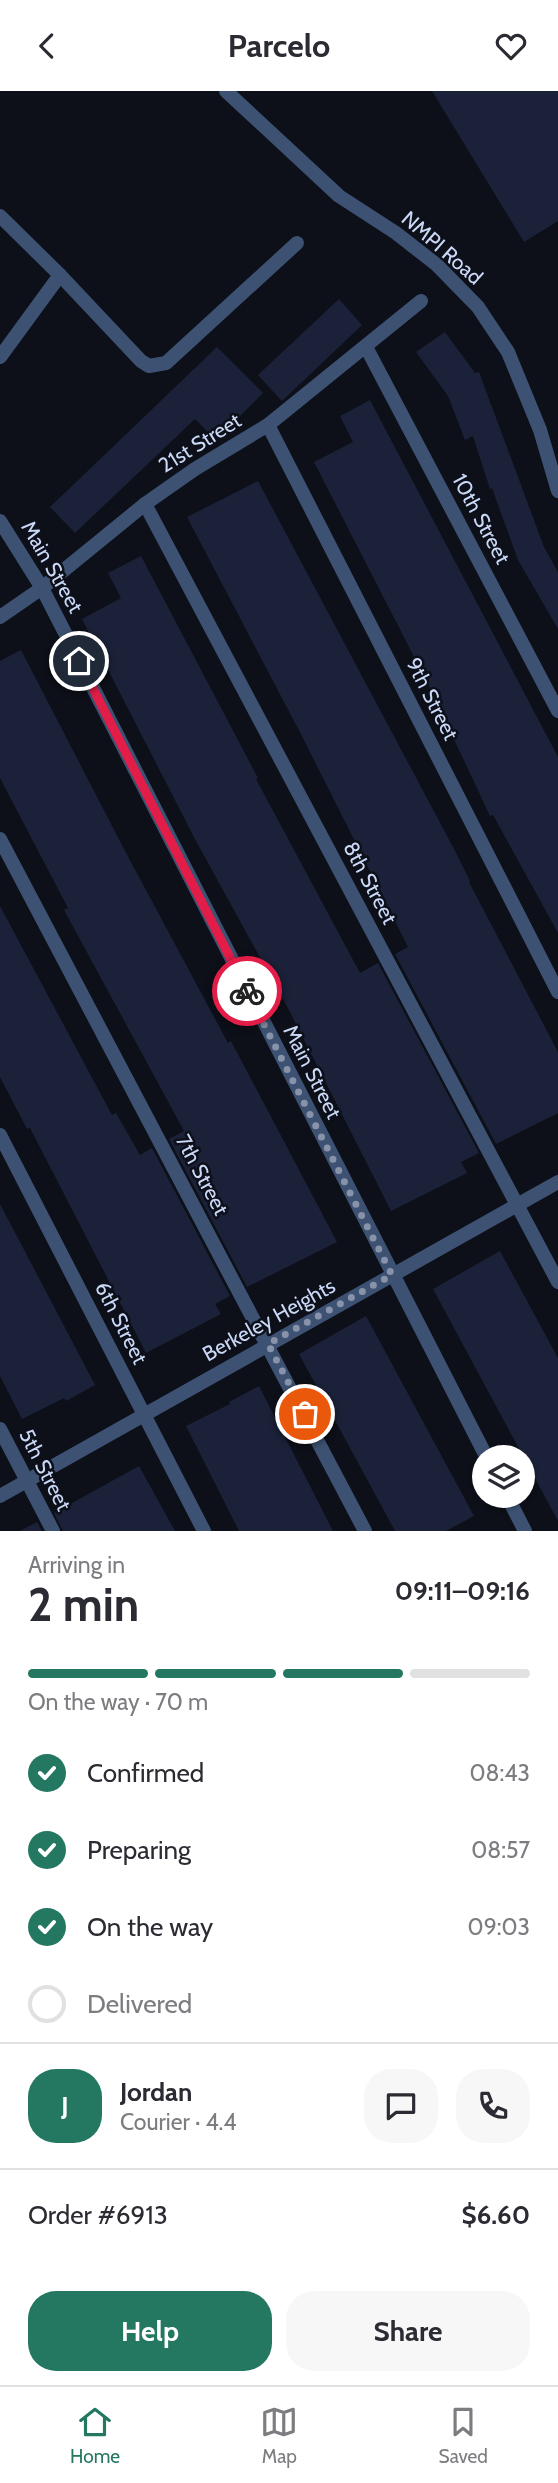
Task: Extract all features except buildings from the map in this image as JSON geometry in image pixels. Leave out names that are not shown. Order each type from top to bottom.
[{"type":"street","name":"NMPI Road","points":[[226,91],[339,196],[417,249],[437,265],[478,307],[508,352],[540,430],[558,491]]},
{"type":"street","points":[[0,216],[141,361],[149,366],[166,363],[298,243]]},
{"type":"street","points":[[0,357],[60,275]]},
{"type":"street","name":"21st Street","points":[[0,617],[42,588],[145,504],[195,469],[268,425],[421,301]]},
{"type":"street","name":"10th Street","points":[[366,347],[558,711]]},
{"type":"street","name":"9th Street","points":[[268,425],[558,992]]},
{"type":"street","name":"8th Street","points":[[145,504],[558,1282]]},
{"type":"street","name":"Main Street","points":[[0,521],[42,588],[480,1445]]},
{"type":"street","name":"7th Street","points":[[0,839],[365,1531]]},
{"type":"street","name":"6th Street","points":[[0,1135],[204,1531]]},
{"type":"street","name":"Berkeley Heights","points":[[0,1496],[558,1182]]},
{"type":"street","name":"5th Street","points":[[0,1429],[52,1531]]},
{"type":"street","points":[[513,1508],[525,1531]]},
{"type":"way so far","points":[[247,991],[392,1275],[268,1344],[305,1414]]},
{"type":"route","points":[[79,661],[247,991]]}]
